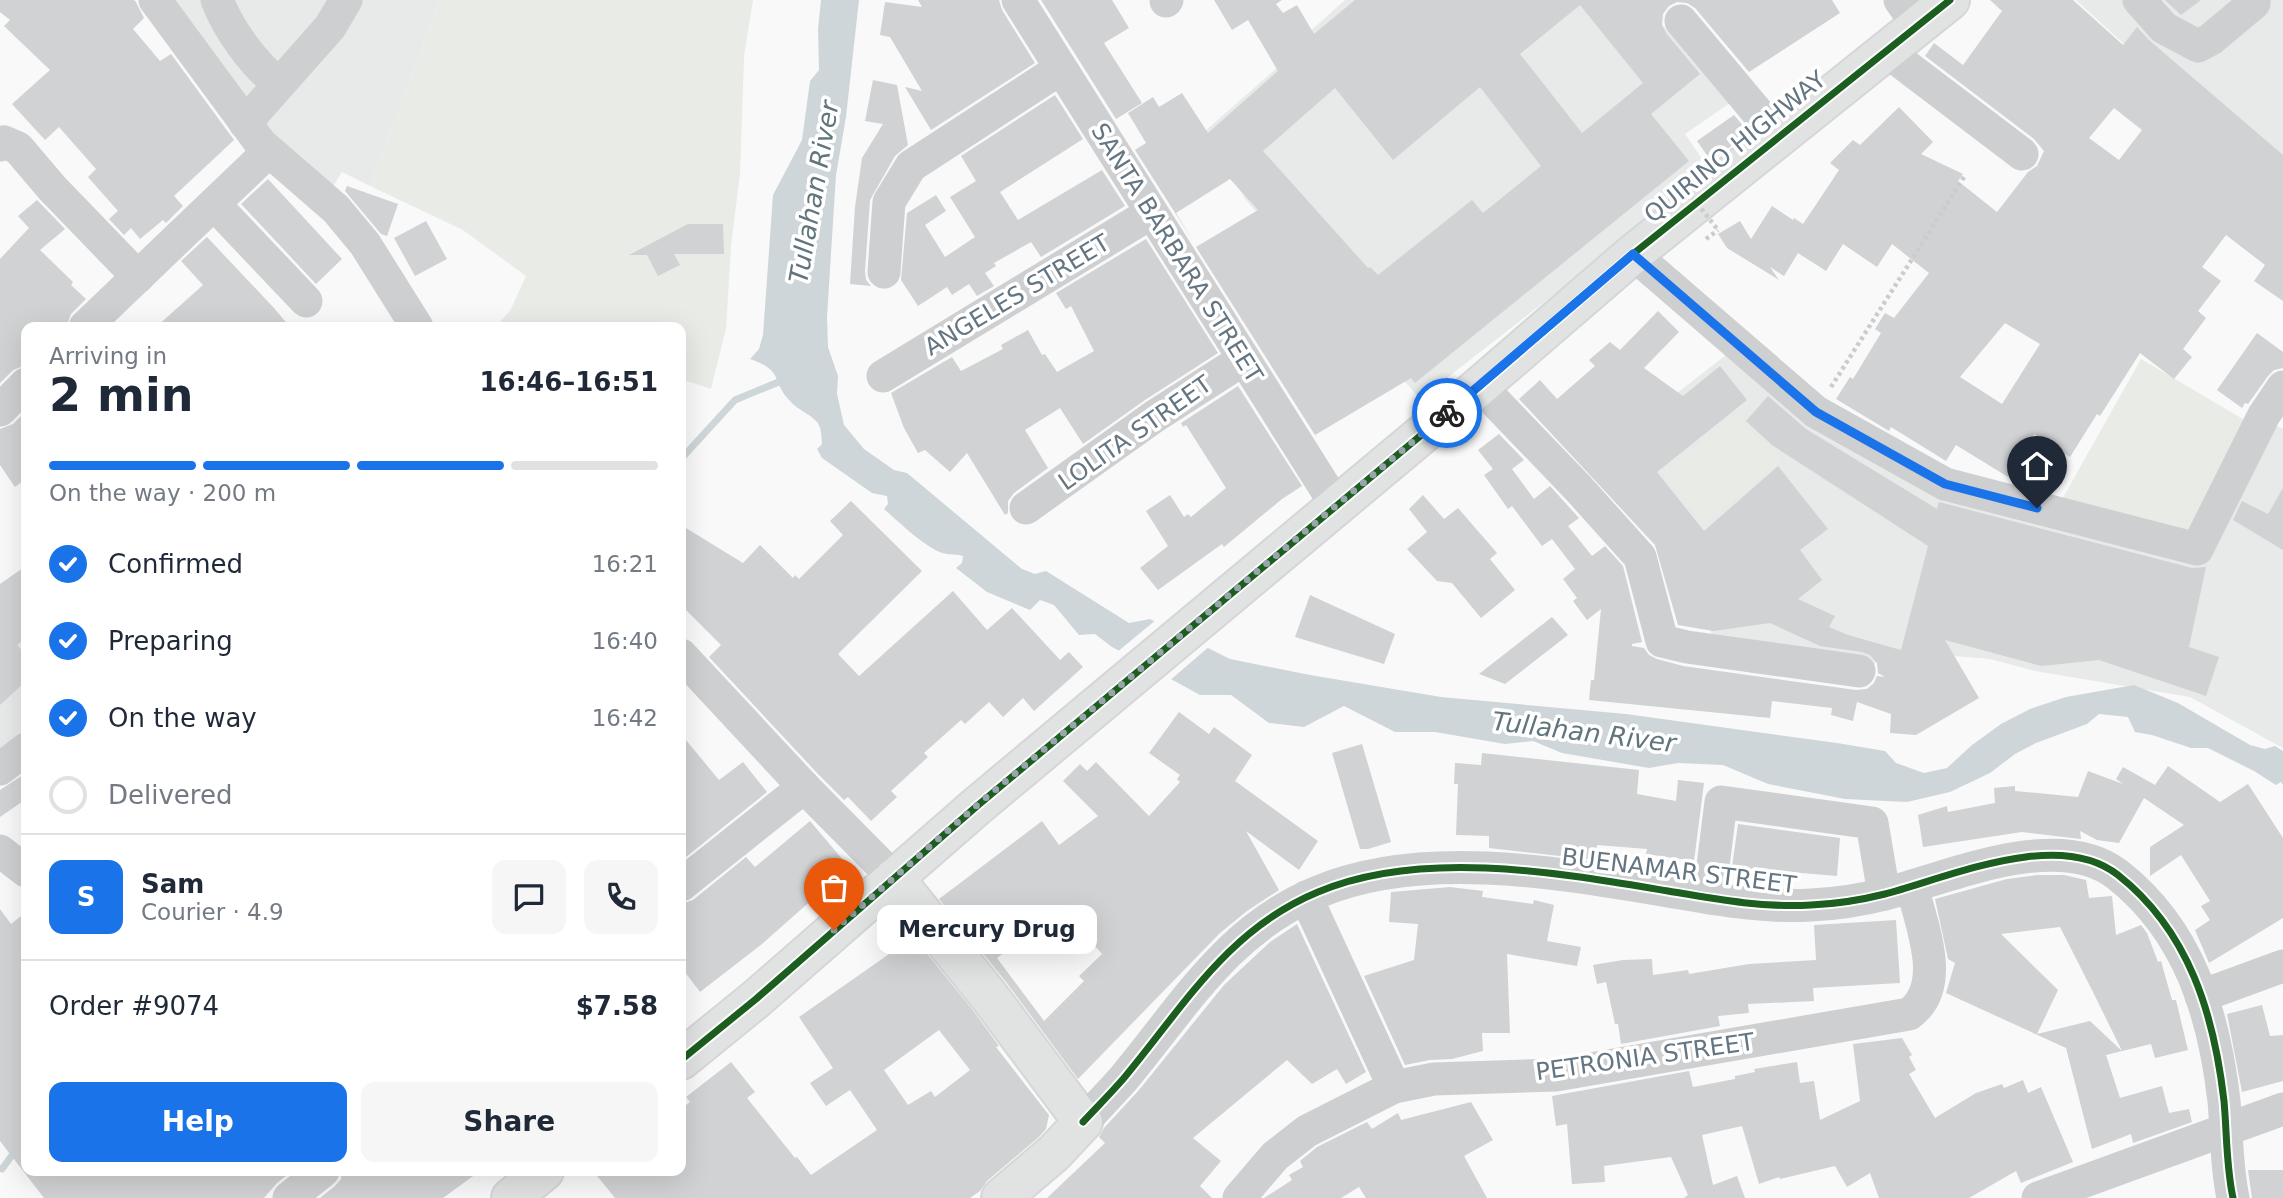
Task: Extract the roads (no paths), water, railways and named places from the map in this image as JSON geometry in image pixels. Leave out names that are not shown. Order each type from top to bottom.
[{"type":"main road","name":"QUIRINO HIGHWAY","points":[[686,1056],[756,999],[1116,689],[1480,386],[1633,254],[1885,50],[1909,13],[1950,0]]},
{"type":"main road","points":[[894,878],[989,996],[1083,1122]]},
{"type":"main road","name":"BUENAMAR STREET","points":[[1002,1198],[1054,1153],[1083,1122]]},
{"type":"main road","points":[[511,1198],[538,1176]]},
{"type":"street","points":[[155,0],[268,152],[310,184],[336,209],[365,244],[414,322]]},
{"type":"street","points":[[217,0],[240,40],[278,84]]},
{"type":"street","points":[[244,123],[330,27],[346,0]]},
{"type":"street","name":"SANTA BARBARA STREET","points":[[1018,0],[1336,505]]},
{"type":"street","points":[[2139,0],[2164,28],[2198,46],[2211,39],[2254,3],[2254,0]]},
{"type":"street","points":[[1681,21],[1778,137]]},
{"type":"street","points":[[1885,50],[2022,154]]},
{"type":"street","points":[[884,272],[889,202],[911,166],[1060,69]]},
{"type":"street","points":[[0,145],[4,142],[18,148],[138,277]]},
{"type":"street","points":[[90,322],[268,152]]},
{"type":"street","points":[[214,204],[306,301]]},
{"type":"street","name":"ANGELES STREET","points":[[883,376],[1151,213]]},
{"type":"street","points":[[1633,254],[1816,412],[1945,484],[2197,549],[2274,421],[2283,387]]},
{"type":"street","name":"LOLITA STREET","points":[[1026,509],[1156,415],[1244,359]]},
{"type":"street","points":[[1480,386],[1579,489],[1640,558],[1662,641],[1688,648],[1859,671]]},
{"type":"street","points":[[0,410],[21,389]]},
{"type":"street","points":[[686,660],[804,787],[894,878]]},
{"type":"street","points":[[0,769],[21,753]]},
{"type":"street","points":[[686,881],[804,787]]},
{"type":"street","name":"PETRONIA STREET","points":[[1239,1198],[1275,1156],[1307,1131],[1394,1087],[1434,1079],[1556,1075],[1909,1014],[1920,1006],[1929,984],[1931,966],[1872,823],[1721,802],[1709,898]]},
{"type":"street","points":[[0,851],[21,868]]},
{"type":"street","name":"BUENAMAR STREET","points":[[1083,1122],[1122,1080],[1215,965],[1250,931],[1306,897],[1344,882],[1374,874],[1421,867],[1483,868],[1547,874],[1756,904],[1808,906],[1847,902],[1987,864],[2035,856],[2080,856],[2114,871],[2151,903],[2185,954],[2209,1017],[2218,1062],[2228,1174],[2234,1198]]},
{"type":"street","points":[[1306,897],[1394,1087]]},
{"type":"street","points":[[2201,996],[2283,967]]},
{"type":"street","points":[[2038,1198],[2283,1109]]},
{"type":"street","points":[[289,1198],[317,1176]]},
{"type":"water","name":"Tullahan River","points":[[821,0],[859,0],[846,117],[836,175],[827,317],[828,347],[838,376],[837,394],[844,425],[864,449],[894,470],[907,473],[1022,569],[1035,574],[1046,571],[1129,623],[1150,619],[1230,659],[1441,697],[1626,714],[1837,743],[1885,751],[1896,763],[1924,773],[1947,768],[2001,724],[2030,709],[2066,697],[2134,685],[2178,703],[2250,745],[2265,749],[2275,746],[2283,751],[2283,785],[2281,782],[2276,785],[2208,748],[2191,748],[2135,732],[2128,717],[2099,714],[2087,724],[2036,743],[2015,754],[1990,773],[1950,792],[1907,802],[1845,799],[1768,784],[1723,765],[1678,763],[1649,768],[1562,753],[1533,741],[1505,744],[1435,732],[1395,732],[1344,706],[1304,727],[1269,723],[1231,695],[1200,695],[1112,647],[1095,634],[1079,635],[1054,605],[1040,600],[1030,610],[987,592],[956,568],[962,563],[963,556],[940,552],[923,542],[884,509],[888,504],[887,496],[872,493],[822,458],[817,449],[822,444],[821,430],[817,422],[790,401],[773,372],[750,359],[759,349],[763,335],[773,195],[802,140],[810,81],[819,70],[818,29]]},
{"type":"waterway","points":[[686,454],[735,400],[786,379]]},
{"type":"waterway","points":[[2,1169],[21,1143]]},
{"type":"place","name":"Mercury Drug","points":[[834,930]]}]
